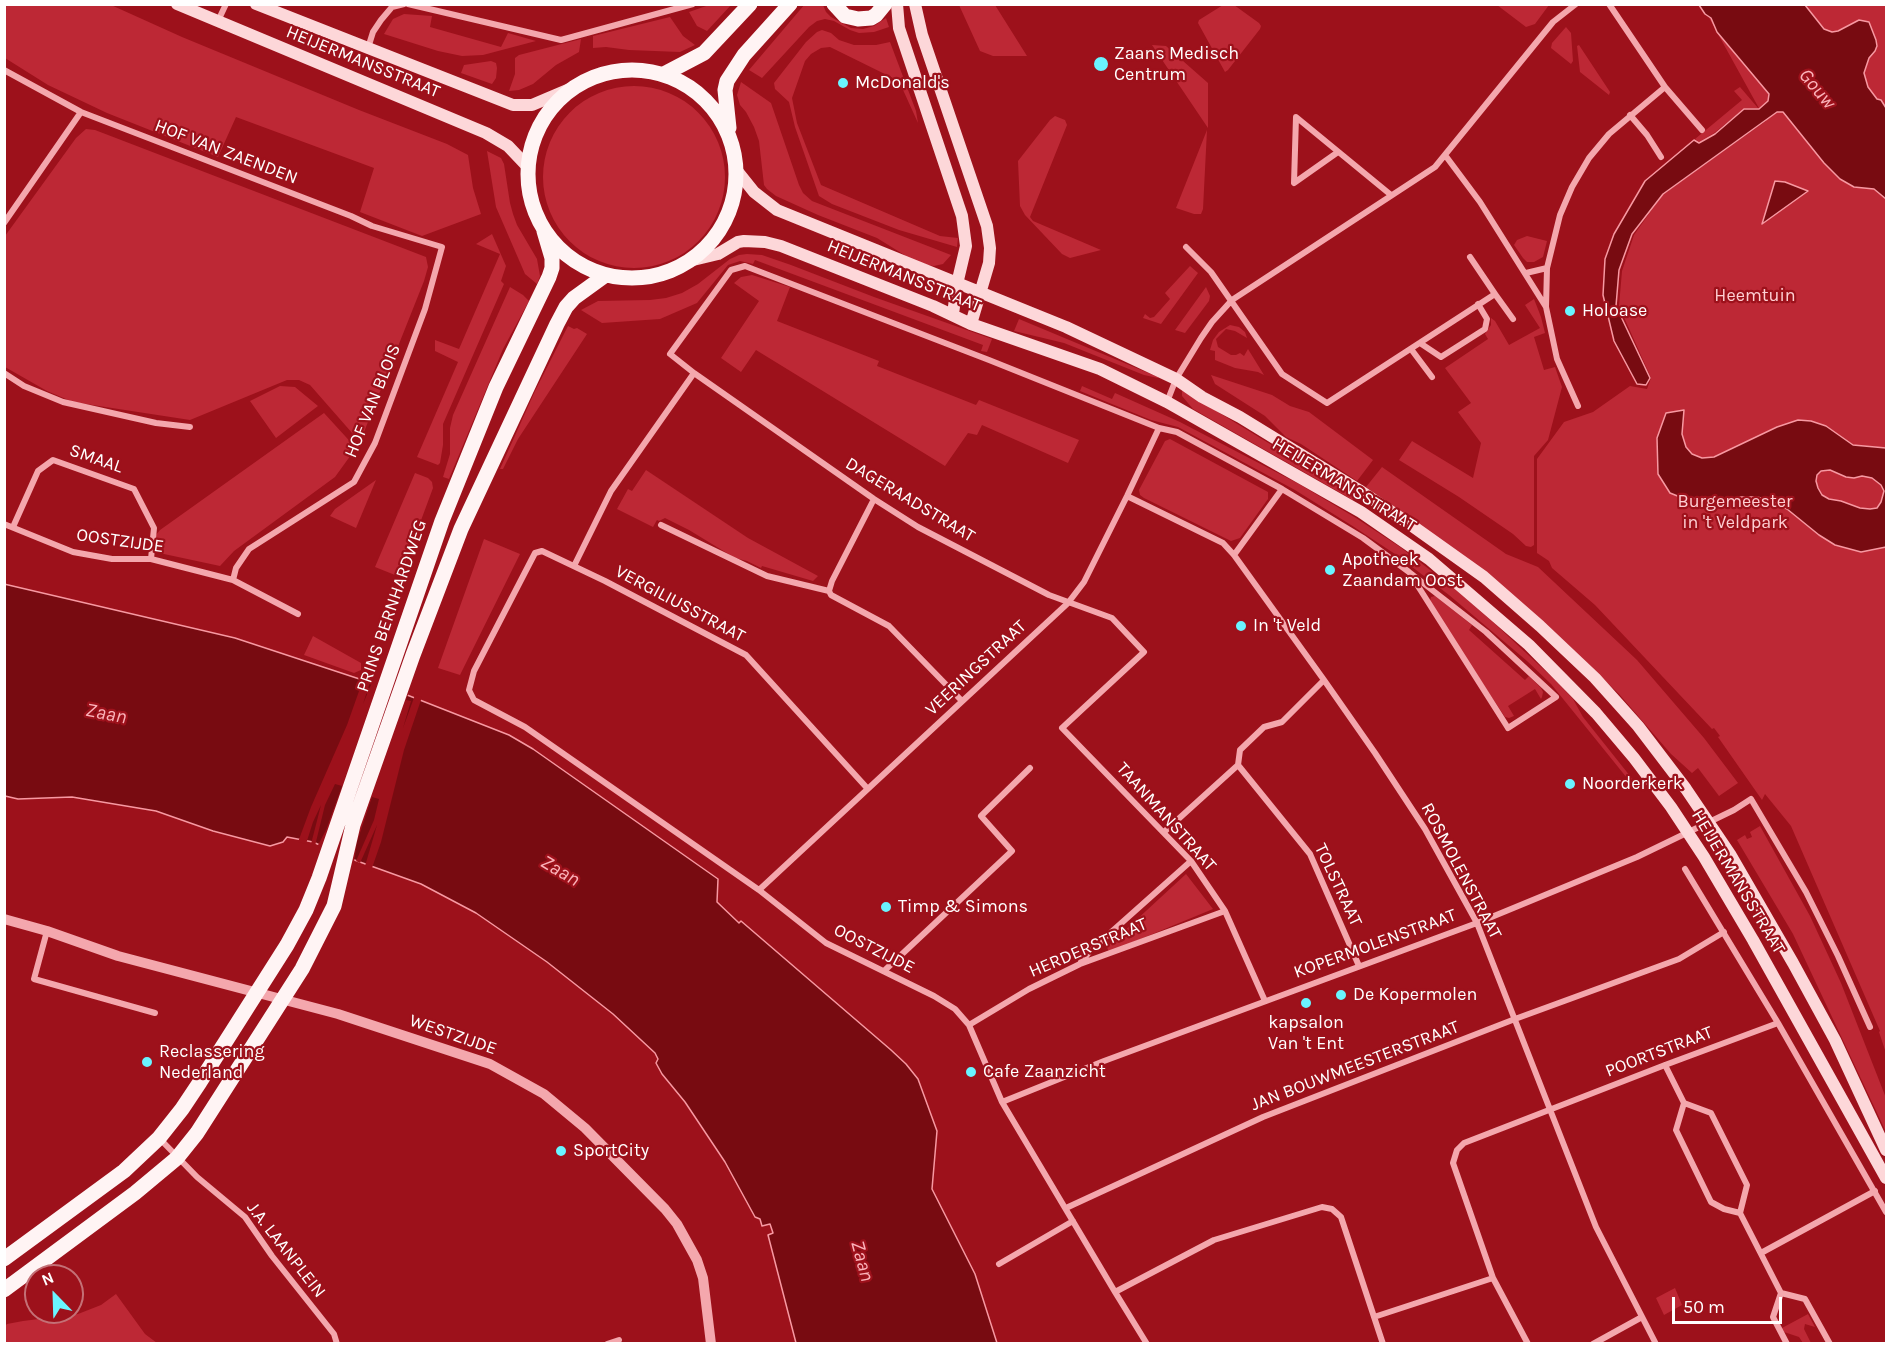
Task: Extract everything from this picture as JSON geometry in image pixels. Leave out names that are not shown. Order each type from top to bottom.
[{"type":"main road","name":"HEIJERMANSSTRAAT","points":[[177,4],[486,133],[508,146],[527,166]]},
{"type":"main road","name":"HEIJERMANSSTRAAT","points":[[256,4],[513,105],[532,105],[572,88]]},
{"type":"main road","points":[[664,74],[704,53],[750,4]]},
{"type":"main road","points":[[730,137],[715,110],[693,88],[664,74],[644,70],[624,69],[604,73],[572,88],[555,102],[542,120],[533,141],[527,166],[530,198],[544,231],[573,258],[603,277],[653,276],[689,261],[708,246],[722,227],[733,204],[738,172],[730,137],[725,90],[727,81],[744,55],[790,4]]},
{"type":"main road","points":[[834,4],[845,16],[865,19],[876,15],[885,4]]},
{"type":"main road","points":[[897,4],[899,28],[962,216],[966,246],[952,314]]},
{"type":"main road","points":[[915,4],[920,28],[987,226],[990,248],[989,263],[971,324]]},
{"type":"main road","name":"HEIJERMANSSTRAAT","points":[[738,172],[754,192],[777,210],[1066,327],[1176,379],[1202,397],[1240,417],[1359,490],[1484,577],[1595,678],[1655,747],[1709,822],[1730,854],[1835,1040],[1887,1150]]},
{"type":"main road","name":"PRINS BERNHARDWEG","points":[[4,1259],[124,1171],[159,1138],[182,1108],[257,993],[306,910],[442,521],[492,398],[549,277],[552,258],[544,231]]},
{"type":"main road","name":"HEIJERMANSSTRAAT","points":[[689,261],[718,254],[738,242],[765,242],[791,250],[952,314],[971,324],[1100,369],[1167,402],[1361,512],[1441,568],[1529,645],[1596,713],[1634,758],[1688,833],[1753,940],[1887,1178]]},
{"type":"main road","name":"PRINS BERNHARDWEG","points":[[4,1290],[135,1193],[177,1158],[197,1133],[311,954],[334,906],[353,825],[460,529],[566,307],[574,298],[603,277]]},
{"type":"street","points":[[218,21],[226,4]]},
{"type":"street","points":[[368,48],[373,32],[392,7],[406,4],[561,40],[693,4]]},
{"type":"street","points":[[1167,402],[1176,379],[1212,322],[1232,300],[1435,166],[1553,22],[1576,4]]},
{"type":"street","points":[[1609,4],[1665,87],[1702,130]]},
{"type":"street","name":"HOF VAN ZAENDEN","points":[[4,70],[81,112],[372,226],[442,247]]},
{"type":"street","points":[[1578,406],[1557,359],[1546,307],[1547,268],[1560,215],[1572,187],[1589,158],[1609,134],[1665,87]]},
{"type":"street","points":[[4,223],[81,112]]},
{"type":"street","points":[[1630,115],[1647,135],[1661,157]]},
{"type":"street","points":[[1338,152],[1294,183],[1296,117],[1391,195]]},
{"type":"street","points":[[1445,155],[1480,202],[1546,307]]},
{"type":"street","name":"HOF VAN BLOIS","points":[[233,580],[236,568],[249,549],[354,482],[380,432],[425,309],[442,247]]},
{"type":"street","points":[[1186,247],[1211,272],[1282,375],[1328,403],[1495,294]]},
{"type":"street","points":[[1470,257],[1513,320]]},
{"type":"street","name":"DAGERAADSTRAAT","points":[[1062,728],[1144,652],[1112,618],[1048,595],[918,526],[873,499],[670,354],[731,270],[745,266],[1158,428]]},
{"type":"street","points":[[1526,273],[1547,268]]},
{"type":"street","points":[[1420,343],[1441,357],[1485,329],[1487,319],[1478,304]]},
{"type":"street","points":[[1411,349],[1432,377]]},
{"type":"street","points":[[4,373],[24,386],[63,402],[156,423],[190,427]]},
{"type":"street","points":[[574,566],[611,491],[694,373]]},
{"type":"street","points":[[1158,428],[1177,432],[1282,489]]},
{"type":"street","name":"VEERINGSTRAAT","points":[[759,890],[1068,603],[1084,582],[1158,428]]},
{"type":"street","name":"SMAAL","points":[[13,527],[38,471],[53,460],[134,489],[154,528],[151,559]]},
{"type":"street","name":"HEIJERMANSSTRAAT","points":[[1234,555],[1282,489],[1363,538],[1409,572],[1486,632],[1556,697],[1508,728],[1409,572]]},
{"type":"street","name":"ROSMOLENSTRAAT","points":[[1127,496],[1223,543],[1234,555],[1376,753],[1423,826],[1477,923],[1596,1227],[1656,1344]]},
{"type":"street","points":[[829,591],[873,499]]},
{"type":"street","name":"OOSTZIJDE","points":[[4,524],[73,552],[112,559],[151,559],[233,580],[298,614]]},
{"type":"street","points":[[661,525],[767,576],[829,591],[831,595],[889,627],[962,701]]},
{"type":"street","name":"VERGILIUSSTRAAT","points":[[469,690],[474,671],[535,554],[542,551],[747,655],[867,788]]},
{"type":"street","points":[[1164,832],[1238,765],[1240,750],[1264,727],[1282,722],[1324,680]]},
{"type":"street","name":"OOSTZIJDE","points":[[469,690],[474,700],[525,727],[759,890],[826,943],[934,996],[955,1009],[969,1025],[1002,1102],[1147,1344]]},
{"type":"street","name":"TAANMANSTRAAT","points":[[1062,728],[1191,861],[1225,911],[1265,1001]]},
{"type":"street","name":"TOLSTRAAT","points":[[1238,765],[1310,854],[1359,966]]},
{"type":"street","points":[[884,971],[1012,851],[981,816],[1030,768]]},
{"type":"street","name":"KOPERMOLENSTRAAT","points":[[1002,1102],[1104,1061],[1477,923],[1637,857],[1734,810],[1751,799],[1806,892],[1870,1028]]},
{"type":"street","points":[[1080,964],[1090,951],[1191,861]]},
{"type":"street","name":"HEIJERMANSSTRAAT","points":[[1685,869],[1778,1023],[1887,1212]]},
{"type":"street","name":"HERDERSTRAAT","points":[[969,1025],[1029,989],[1080,964],[1225,911]]},
{"type":"street","name":"WESTZIJDE","points":[[4,919],[47,931],[118,956],[315,1006],[490,1064],[544,1094],[585,1128],[677,1224],[697,1260],[703,1278],[711,1344]]},
{"type":"street","points":[[47,931],[34,979],[155,1013]]},
{"type":"street","name":"JAN BOUWMEESTERSTRAAT","points":[[1066,1208],[1263,1117],[1515,1019],[1679,959],[1724,932]]},
{"type":"street","name":"POORTSTRAAT","points":[[1528,1344],[1493,1278],[1453,1163],[1457,1150],[1464,1143],[1778,1023]]},
{"type":"street","points":[[1665,1065],[1684,1103],[1710,1113],[1747,1185],[1740,1213],[1781,1293],[1773,1317],[1786,1344]]},
{"type":"street","points":[[1684,1103],[1676,1130],[1712,1202],[1724,1209],[1740,1213]]},
{"type":"street","name":"J.A. LAANPLEIN","points":[[159,1138],[197,1177],[245,1217],[272,1256],[334,1334],[337,1344]]},
{"type":"street","points":[[1761,1253],[1875,1191]]},
{"type":"street","points":[[1115,1292],[1214,1240],[1322,1207],[1332,1209],[1341,1217],[1383,1344]]},
{"type":"street","points":[[999,1264],[1073,1221]]},
{"type":"street","points":[[1374,1317],[1493,1278]]},
{"type":"street","points":[[1781,1293],[1805,1299],[1830,1344]]},
{"type":"street","points":[[1593,1344],[1642,1317]]},
{"type":"street","points":[[607,1344],[619,1340]]},
{"type":"green space","points":[[712,4],[731,5],[707,31],[697,26],[689,12]]},
{"type":"green space","points":[[805,4],[823,5],[831,17],[851,28],[863,29],[874,26],[886,18],[889,27],[874,32],[859,33],[834,21],[825,19],[817,21],[762,78],[749,70]]},
{"type":"green space","points":[[4,5],[111,5],[182,37],[447,144],[468,155],[473,188],[481,214],[422,236],[360,212],[374,168],[236,117],[218,157],[107,113],[48,85],[5,58]]},
{"type":"green space","points":[[959,5],[995,5],[1027,56],[993,56],[980,51]]},
{"type":"green space","points":[[1223,5],[1234,5],[1261,26],[1225,72],[1198,23],[1199,20]]},
{"type":"green space","points":[[1497,5],[1549,5],[1535,24],[1526,27]]},
{"type":"green space","name":"Burgemeester in 't Veldpark","points":[[1702,5],[1886,5],[1886,1053],[1880,1031],[1791,826],[1765,794],[1762,800],[1714,728],[1712,729],[1595,605],[1552,568],[1549,561],[1537,553],[1537,459],[1564,422],[1593,412],[1630,386],[1647,389],[1651,378],[1619,306],[1622,271],[1634,235],[1663,194],[1766,121]]},
{"type":"green space","points":[[404,14],[432,16],[430,27],[501,47],[508,33],[536,41],[483,55],[462,56],[384,34],[393,19]]},
{"type":"green space","points":[[670,17],[683,36],[695,45],[680,52],[593,48],[593,36]]},
{"type":"green space","points":[[1566,27],[1571,33],[1573,61],[1571,64],[1551,48],[1552,43]]},
{"type":"green space","points":[[822,30],[831,33],[839,40],[854,45],[876,45],[890,42],[916,111],[918,123],[899,81],[830,47],[821,48],[811,54],[805,61],[792,98],[797,123],[821,185],[940,236],[958,238],[957,247],[899,230],[832,204],[819,196],[795,127],[789,102],[775,89],[774,83],[806,42]]},
{"type":"green space","points":[[581,39],[579,52],[556,65],[533,84],[519,90],[509,91],[515,74],[515,58],[519,55]]},
{"type":"green space","points":[[1152,45],[1166,46],[1208,83],[1208,128]]},
{"type":"green space","points":[[1579,45],[1610,92],[1609,95],[1580,72],[1577,46]]},
{"type":"green space","points":[[491,61],[496,63],[497,68],[496,78],[492,84],[461,73],[464,65]]},
{"type":"green space","points":[[741,82],[771,103],[799,185],[803,193],[812,201],[951,255],[943,264],[934,266],[919,264],[877,238],[818,215],[776,196],[767,189],[764,185],[759,141],[737,95]]},
{"type":"green space","points":[[634,86],[652,87],[669,93],[685,101],[699,112],[710,126],[718,142],[724,159],[724,195],[718,212],[710,228],[699,242],[685,253],[669,261],[652,267],[634,268],[616,267],[599,261],[583,253],[569,242],[558,228],[550,212],[544,195],[543,177],[544,159],[550,142],[558,126],[569,112],[583,101],[599,93],[616,87]]},
{"type":"green space","points":[[1740,87],[1758,108],[1745,108],[1714,133],[1699,142],[1695,139],[1742,100],[1734,91]]},
{"type":"green space","points":[[1055,116],[1065,120],[1067,125],[1030,217],[1033,221],[1101,250],[1070,258],[1062,254],[1025,215],[1020,206],[1018,161]]},
{"type":"green space","points":[[86,129],[95,130],[426,257],[428,267],[424,281],[360,442],[310,385],[299,380],[287,380],[190,420],[73,402],[47,391],[5,367],[5,236],[76,138]]},
{"type":"green space","points":[[1207,130],[1203,209],[1201,214],[1194,214],[1176,208]]},
{"type":"green space","points":[[487,151],[501,158],[504,164],[513,214],[537,259],[540,276],[537,284],[525,274],[496,207]]},
{"type":"green space","points":[[492,234],[506,266],[501,281],[504,284],[443,424],[443,445],[438,465],[417,457],[458,362],[435,351],[435,340],[459,349],[500,254],[476,244]]},
{"type":"green space","points":[[1527,236],[1547,241],[1543,257],[1534,262],[1527,262],[1514,245],[1517,240]]},
{"type":"green space","points":[[747,254],[762,255],[791,265],[992,339],[987,352],[981,351],[983,345],[755,260],[753,264],[740,261],[728,265],[697,303],[660,319],[602,323],[581,310],[598,301],[650,300],[682,293],[698,284],[730,259]]},
{"type":"green space","points":[[1190,266],[1198,273],[1161,324],[1143,318],[1145,314],[1150,318],[1154,317],[1170,299],[1165,293]]},
{"type":"green space","points":[[752,275],[790,287],[777,321],[879,361],[877,366],[976,405],[979,400],[1079,440],[1068,463],[982,425],[977,435],[968,433],[945,466],[756,350],[741,372],[721,358],[759,301],[734,283],[741,277]]},
{"type":"green space","points":[[510,287],[529,301],[503,349],[449,479],[443,477],[450,454],[450,428],[453,415]]},
{"type":"green space","points":[[1206,287],[1210,296],[1209,301],[1185,333],[1175,330]]},
{"type":"green space","points":[[1534,299],[1545,333],[1534,337],[1544,370],[1555,367],[1562,387],[1548,440],[1534,456],[1534,545],[1531,547],[1526,546],[1513,534],[1459,497],[1399,460],[1412,441],[1473,478],[1481,443],[1458,412],[1471,403],[1445,368],[1488,339],[1485,334],[1491,325],[1491,318],[1509,345],[1540,328],[1525,305]]},
{"type":"green space","points":[[1019,319],[1158,378],[1144,375],[1064,343],[1014,331]]},
{"type":"green space","points":[[1230,325],[1239,327],[1245,332],[1247,338],[1226,329],[1216,339],[1218,347],[1231,355],[1240,353],[1244,356],[1248,349],[1264,375],[1215,360],[1215,351],[1210,350],[1213,340],[1219,332]]},
{"type":"green space","points":[[568,326],[587,334],[518,439],[503,469],[500,469],[535,391]]},
{"type":"green space","points":[[1211,375],[1272,395],[1290,406],[1309,412],[1373,460],[1357,481],[1301,444],[1286,437],[1265,416],[1215,384]]},
{"type":"green space","points":[[280,386],[295,387],[318,406],[276,438],[250,401]]},
{"type":"green space","points":[[1082,386],[1112,399],[1115,393],[1180,422],[1299,484],[1400,547],[1455,589],[1555,680],[1573,699],[1583,717],[1634,781],[1631,783],[1551,684],[1527,661],[1449,595],[1395,554],[1295,490],[1178,427],[1151,420],[1080,391]]},
{"type":"green space","points":[[1182,390],[1355,496],[1353,500],[1193,409],[1182,396]]},
{"type":"green space","points":[[324,413],[356,448],[335,477],[234,551],[220,566],[156,551],[153,542],[160,530]]},
{"type":"green space","points":[[1170,439],[1268,492],[1268,499],[1240,538],[1231,541],[1140,495],[1139,490],[1165,441]]},
{"type":"green space","points":[[1382,467],[1506,554],[1538,567],[1637,660],[1704,738],[1738,783],[1719,796],[1698,768],[1692,773],[1671,754],[1619,694],[1568,645],[1482,571],[1366,487]]},
{"type":"green space","points":[[646,470],[748,538],[818,576],[813,581],[762,566],[761,568],[735,558],[665,518],[657,520],[653,527],[617,509],[628,489],[632,491]]},
{"type":"green space","points":[[415,473],[428,478],[433,488],[400,577],[375,567]]},
{"type":"green space","points":[[376,480],[356,528],[330,516],[335,509]]},
{"type":"green space","points":[[484,539],[520,554],[460,675],[438,668]]},
{"type":"green space","points":[[1435,596],[1472,625],[1469,630],[1525,680],[1529,676],[1541,688],[1543,692],[1541,699],[1535,689],[1508,706],[1514,716],[1505,717],[1438,616],[1430,601],[1431,597]]},
{"type":"green space","points":[[313,636],[361,663],[361,670],[354,673],[304,655]]},
{"type":"green space","points":[[1760,826],[1810,916],[1841,983],[1886,1098],[1886,1132],[1793,934],[1737,840],[1745,835],[1747,839],[1752,837],[1750,832]]},
{"type":"green space","points":[[1186,874],[1213,909],[1109,952],[1107,947]]},
{"type":"green space","points":[[1675,1288],[1682,1305],[1664,1315],[1656,1298]]},
{"type":"green space","points":[[116,1294],[145,1334],[157,1343],[5,1343],[7,1324],[24,1321],[24,1324],[84,1324],[84,1312],[101,1305]]},
{"type":"green space","points":[[1808,1314],[1815,1327],[1805,1324],[1804,1329],[1811,1343],[1803,1343],[1799,1337],[1784,1332],[1782,1328]]},
{"type":"water","name":"Gouw","points":[[1699,5],[1805,5],[1824,29],[1832,32],[1859,20],[1869,22],[1877,46],[1869,58],[1864,73],[1868,87],[1886,108],[1886,199],[1874,189],[1854,187],[1840,179],[1824,163],[1783,112],[1777,112],[1663,194],[1632,234],[1619,270],[1616,306],[1650,378],[1646,385],[1637,384],[1614,341],[1603,295],[1605,259],[1614,234],[1645,181],[1694,140],[1699,143],[1715,134],[1744,109],[1759,109],[1768,101],[1769,94],[1717,32],[1711,18]]},
{"type":"water","points":[[1775,181],[1785,182],[1808,191],[1762,224]]},
{"type":"water","points":[[1684,410],[1682,434],[1686,447],[1692,454],[1702,458],[1714,457],[1777,427],[1798,420],[1826,426],[1853,445],[1886,448],[1886,547],[1861,552],[1835,545],[1787,509],[1772,501],[1757,497],[1718,501],[1680,497],[1670,493],[1658,474],[1657,438],[1666,413]],"holes":[[[1830,470],[1846,477],[1872,478],[1881,485],[1884,491],[1877,508],[1860,508],[1829,499],[1822,495],[1816,481],[1821,471]]]},
{"type":"water","name":"Zaan","points":[[4,584],[235,638],[402,693],[509,735],[533,749],[718,879],[717,902],[891,1050],[918,1079],[937,1131],[932,1189],[975,1274],[997,1343],[796,1343],[768,1235],[773,1233],[770,1224],[762,1226],[760,1219],[755,1217],[725,1162],[685,1102],[662,1074],[656,1063],[658,1059],[655,1053],[613,1014],[547,962],[476,913],[421,884],[346,857],[313,842],[287,837],[283,842],[270,846],[213,831],[156,811],[72,797],[18,799],[5,796]]},
{"type":"pier","points":[[364,677],[371,679],[363,704],[373,680],[409,692],[406,700],[411,701],[403,728],[415,695],[422,697],[404,750],[381,842],[372,868],[365,866],[377,825],[360,863],[356,861],[374,820],[379,799],[372,797],[357,842],[354,862],[317,847],[326,830],[342,786],[335,784],[325,805],[315,846],[311,844],[321,805],[306,844],[298,842],[347,725]]},
{"type":"place","name":"Zaans Medisch Centrum","points":[[1101,64]]},
{"type":"place","name":"McDonald's","points":[[843,83]]},
{"type":"place","name":"Holoase","points":[[1570,311]]},
{"type":"place","name":"Apotheek Zaandam Oost","points":[[1330,570]]},
{"type":"place","name":"In 't Veld","points":[[1241,626]]},
{"type":"place","name":"Noorderkerk","points":[[1570,784]]},
{"type":"place","name":"Timp & Simons","points":[[886,907]]},
{"type":"place","name":"De Kopermolen","points":[[1341,995]]},
{"type":"place","name":"kapsalon Van 't Ent","points":[[1306,1003]]},
{"type":"place","name":"Reclassering Nederland","points":[[147,1062]]},
{"type":"place","name":"Cafe Zaanzicht","points":[[971,1072]]},
{"type":"place","name":"SportCity","points":[[561,1151]]},
{"type":"park label","name":"Heemtuin","points":[[1755,296]]}]
